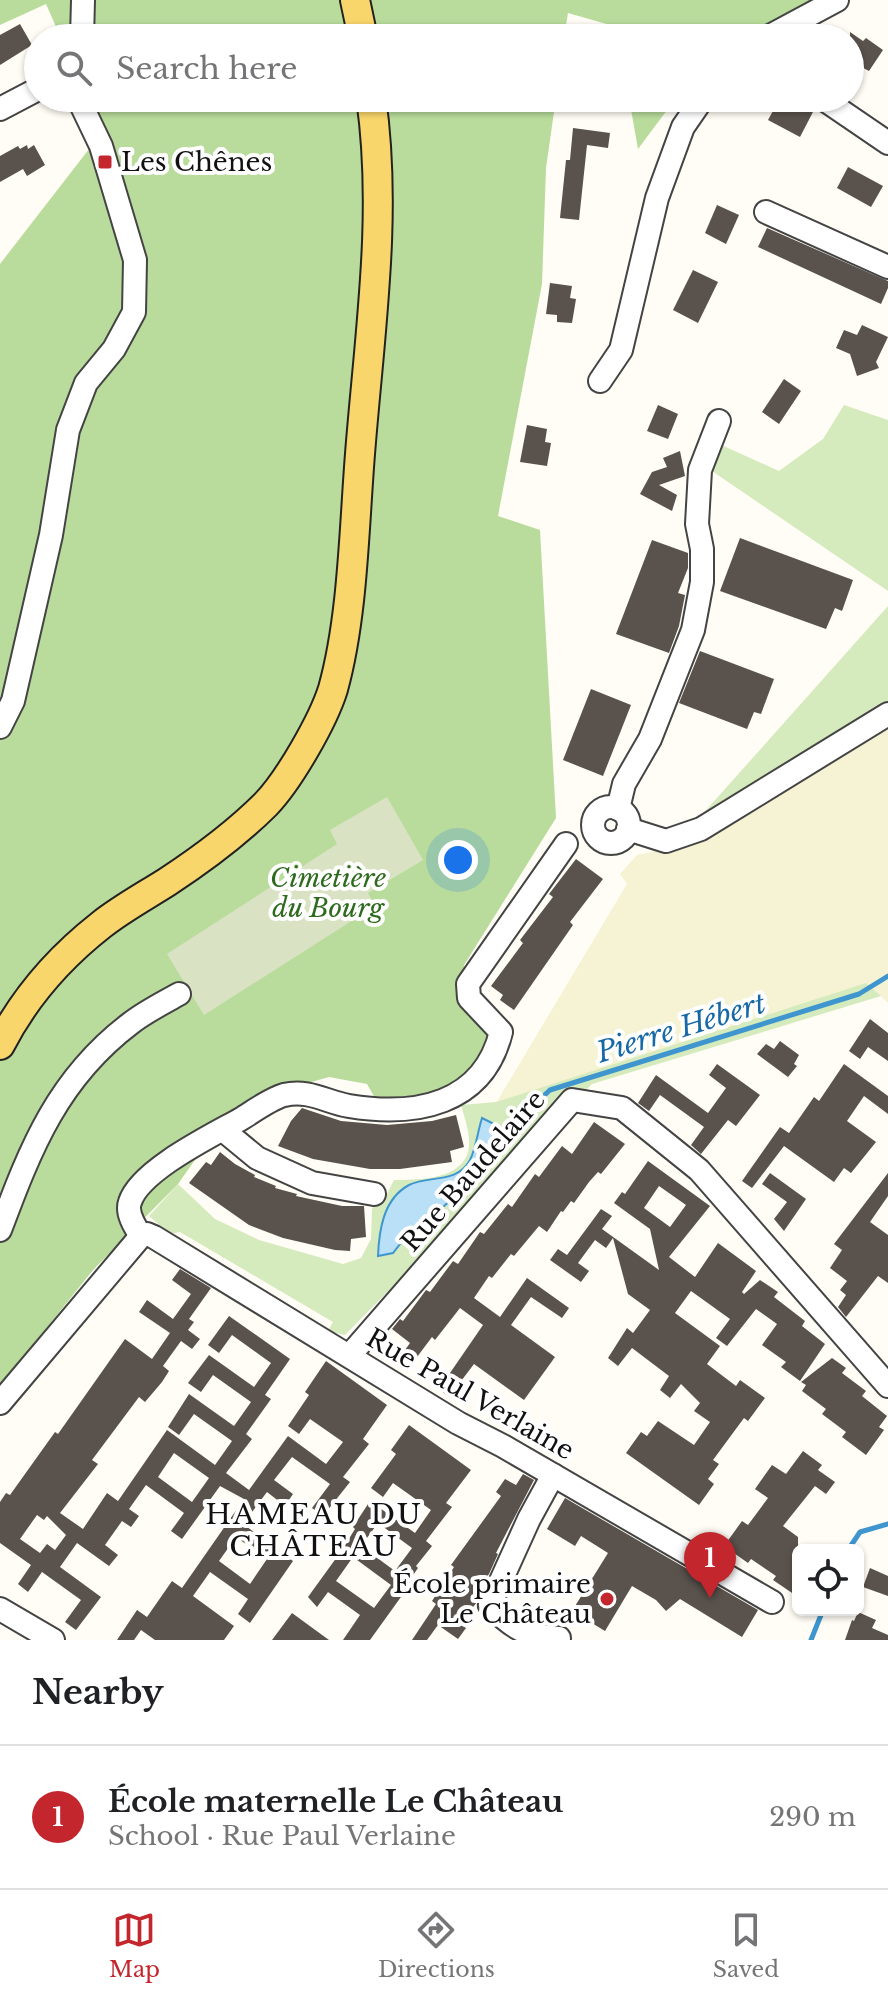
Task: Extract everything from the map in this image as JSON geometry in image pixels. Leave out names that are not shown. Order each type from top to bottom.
[{"type":"main road","points":[[355,0],[360,24]]},
{"type":"main road","points":[[0,1045],[12,1022],[47,974],[75,947],[103,923],[235,834],[270,800],[314,735],[333,689],[347,610],[376,249],[377,134],[373,112]]},
{"type":"street","points":[[792,24],[837,0]]},
{"type":"street","points":[[0,109],[24,96]]},
{"type":"street","points":[[0,727],[13,701],[44,565],[68,430],[86,383],[114,349],[134,312],[135,260],[101,146],[85,112]]},
{"type":"street","points":[[600,381],[621,350],[657,198],[683,127],[693,112]]},
{"type":"street","points":[[843,112],[888,143]]},
{"type":"street","points":[[766,212],[888,267]]},
{"type":"street","points":[[618,809],[624,784],[650,739],[693,630],[702,582],[702,549],[697,524],[700,470],[719,421]]},
{"type":"street","points":[[628,829],[666,841],[701,829],[888,714]]},
{"type":"street","points":[[609,807],[618,809],[627,819],[628,829],[622,838],[612,843],[602,840],[595,833],[593,822],[597,813],[609,807]]},
{"type":"street","points":[[0,1403],[141,1236],[130,1214],[130,1202],[143,1183],[182,1152],[281,1095],[305,1092],[348,1106],[410,1109],[450,1099],[482,1075],[497,1050],[501,1032],[469,998],[468,984],[566,844]]},
{"type":"street","points":[[0,1230],[34,1140],[80,1071],[133,1021],[179,994]]},
{"type":"street","name":"Rue Baudelaire","points":[[350,1355],[572,1100],[622,1108],[699,1170],[888,1386]]},
{"type":"street","points":[[223,1130],[257,1158],[312,1183],[374,1194]]},
{"type":"street","name":"Rue Paul Verlaine","points":[[141,1236],[147,1234],[154,1237],[458,1423],[772,1602]]},
{"type":"street","points":[[553,1475],[529,1519],[490,1605],[510,1626],[541,1637],[559,1638]]},
{"type":"street","points":[[0,1609],[53,1640]]},
{"type":"shaded area","points":[[888,724],[888,1003],[881,996],[496,1103],[627,884],[620,874],[637,855],[674,847]]},
{"type":"green space","points":[[0,0],[830,0],[787,24],[606,24],[568,13],[566,24],[55,24],[46,4],[0,25]]},
{"type":"green space","points":[[94,112],[554,112],[546,168],[542,284],[498,516],[540,530],[556,818],[464,965],[488,1036],[468,1076],[424,1096],[375,1098],[367,1084],[329,1077],[280,1091],[219,1126],[178,1184],[93,1270],[0,1386],[0,264],[103,131]]},
{"type":"green space","points":[[631,112],[666,112],[638,149]]},
{"type":"green space","points":[[844,405],[888,420],[888,591],[709,469],[717,443],[779,471],[823,439]]},
{"type":"green space","points":[[888,606],[888,707],[700,817]]},
{"type":"green space","name":"Cimetière du Bourg","points":[[387,797],[423,860],[368,893],[375,906],[204,1015],[167,954],[337,844],[330,830]]},
{"type":"green space","points":[[866,983],[881,996],[592,1084],[345,1335],[328,1331],[333,1322],[180,1232],[170,1234],[149,1216],[178,1184],[215,1219],[259,1240],[343,1264],[361,1258],[371,1239],[372,1208],[383,1202],[394,1180],[435,1177],[462,1163],[469,1143],[461,1105],[496,1102]]},
{"type":"water","points":[[482,1118],[494,1124],[498,1138],[474,1175],[431,1218],[411,1230],[393,1253],[378,1256],[381,1226],[393,1198],[409,1185],[450,1176],[464,1168],[472,1155]]},
{"type":"building","points":[[20,24],[24,31],[24,50],[0,65],[0,35]]},
{"type":"building","points":[[866,38],[883,50],[869,71],[864,68]]},
{"type":"building","points":[[772,112],[813,112],[800,137],[768,120]]},
{"type":"building","points":[[573,128],[610,133],[608,148],[587,145],[579,220],[560,218]]},
{"type":"building","points":[[27,145],[28,149],[34,145],[45,165],[27,176],[23,169],[0,182],[0,156],[18,146],[20,149]]},
{"type":"building","points":[[848,167],[883,186],[871,207],[837,188]]},
{"type":"building","points":[[717,205],[739,215],[726,244],[705,233]]},
{"type":"building","points":[[767,228],[888,281],[881,304],[758,247]]},
{"type":"building","points":[[693,270],[718,282],[698,323],[673,310]]},
{"type":"building","points":[[550,283],[572,286],[570,298],[576,299],[572,323],[557,322],[557,315],[546,314]]},
{"type":"building","points":[[862,325],[888,337],[876,362],[879,368],[857,376],[850,354],[836,348],[844,330],[857,335]]},
{"type":"building","points":[[784,379],[801,391],[779,424],[762,412]]},
{"type":"building","points":[[658,405],[678,414],[668,439],[647,431]]},
{"type":"building","points":[[527,425],[547,429],[545,442],[551,443],[547,466],[520,462]]},
{"type":"building","points":[[680,451],[685,476],[659,485],[677,495],[672,511],[640,494],[652,472],[667,467],[663,458]]},
{"type":"building","points":[[740,538],[853,580],[842,611],[835,608],[826,629],[720,591]]},
{"type":"building","points":[[652,540],[688,553],[688,568],[678,593],[685,595],[679,626],[669,653],[616,634]]},
{"type":"building","points":[[700,651],[774,679],[761,714],[754,712],[747,729],[679,703]]},
{"type":"building","points":[[591,689],[631,705],[603,776],[563,760]]},
{"type":"building","points":[[576,859],[603,879],[570,922],[573,925],[514,1010],[500,1000],[503,995],[491,986],[523,943],[520,940],[553,897],[549,894]]},
{"type":"building","points":[[870,1019],[888,1033],[888,1061],[868,1047],[860,1059],[849,1051]]},
{"type":"building","points":[[780,1041],[799,1055],[794,1064],[797,1066],[788,1077],[757,1054],[766,1044],[774,1049]]},
{"type":"building","points":[[717,1064],[760,1095],[736,1126],[728,1120],[701,1154],[691,1145],[704,1127],[660,1095],[649,1111],[638,1103],[656,1075],[708,1113],[726,1088],[709,1075]]},
{"type":"building","points":[[844,1064],[888,1096],[888,1114],[864,1096],[847,1121],[876,1142],[851,1173],[844,1168],[834,1182],[784,1146],[752,1188],[742,1181],[780,1127],[789,1133],[814,1097],[819,1101]]},
{"type":"building","points":[[302,1108],[341,1121],[387,1125],[432,1121],[456,1115],[464,1147],[450,1151],[452,1162],[400,1169],[370,1169],[313,1159],[278,1146]]},
{"type":"building","points":[[594,1122],[625,1144],[574,1203],[571,1201],[561,1211],[547,1232],[539,1226],[492,1278],[489,1276],[474,1298],[500,1317],[527,1278],[569,1308],[562,1318],[531,1297],[511,1325],[555,1357],[524,1400],[474,1364],[449,1397],[439,1389],[483,1325],[460,1308],[411,1365],[400,1357],[410,1343],[392,1329],[400,1319],[403,1321],[426,1290],[430,1292],[453,1261],[458,1264],[480,1232],[484,1234],[508,1204],[512,1207],[535,1174],[539,1177],[562,1146],[572,1154]]},
{"type":"building","points":[[220,1152],[254,1177],[296,1196],[342,1206],[364,1206],[366,1237],[351,1239],[350,1251],[335,1250],[283,1238],[249,1225],[189,1183],[206,1162],[211,1165]]},
{"type":"building","points":[[648,1161],[710,1206],[669,1257],[695,1277],[718,1243],[756,1271],[742,1292],[744,1294],[760,1280],[778,1292],[774,1297],[805,1321],[802,1326],[825,1344],[800,1381],[781,1367],[786,1362],[762,1345],[777,1324],[756,1309],[727,1346],[716,1338],[730,1319],[691,1291],[675,1313],[720,1346],[707,1364],[736,1386],[740,1380],[765,1398],[748,1421],[744,1418],[713,1460],[719,1464],[708,1479],[714,1484],[699,1505],[626,1453],[641,1432],[647,1436],[658,1421],[694,1445],[710,1422],[694,1411],[700,1403],[681,1384],[670,1398],[660,1390],[669,1376],[632,1348],[618,1366],[608,1358],[627,1328],[633,1333],[650,1310],[628,1294],[613,1238],[606,1248],[595,1240],[578,1263],[589,1271],[581,1282],[550,1260],[558,1249],[567,1255],[601,1209],[612,1216],[602,1229],[659,1270],[650,1229],[614,1203],[622,1192],[625,1194]],"holes":[[[659,1186],[686,1205],[670,1227],[644,1208]]]},
{"type":"building","points":[[770,1173],[806,1199],[784,1231],[774,1219],[787,1202],[762,1184]]},
{"type":"building","points":[[888,1173],[888,1196],[870,1222],[888,1235],[888,1283],[878,1276],[846,1317],[838,1307],[846,1295],[840,1290],[847,1281],[830,1268],[842,1250],[834,1244]]},
{"type":"building","points":[[180,1269],[211,1288],[189,1319],[194,1322],[188,1330],[200,1339],[192,1349],[181,1341],[163,1366],[169,1371],[162,1382],[145,1402],[139,1397],[92,1460],[98,1464],[60,1513],[83,1529],[107,1493],[118,1501],[167,1430],[215,1465],[232,1441],[194,1414],[179,1435],[168,1427],[189,1394],[234,1426],[251,1402],[213,1375],[201,1392],[188,1383],[209,1355],[254,1387],[271,1363],[232,1335],[219,1353],[208,1345],[229,1316],[290,1359],[265,1395],[271,1399],[246,1434],[252,1439],[226,1473],[249,1490],[288,1436],[326,1464],[343,1442],[310,1419],[299,1434],[288,1426],[309,1395],[305,1392],[326,1361],[387,1405],[363,1439],[369,1444],[343,1477],[350,1482],[323,1516],[312,1508],[330,1484],[292,1457],[274,1480],[293,1494],[285,1506],[267,1492],[243,1524],[293,1561],[250,1623],[238,1614],[248,1599],[210,1572],[193,1596],[234,1626],[224,1640],[155,1640],[141,1630],[134,1640],[117,1640],[137,1610],[147,1617],[172,1581],[182,1588],[244,1499],[220,1486],[182,1539],[171,1531],[184,1513],[146,1485],[129,1509],[139,1516],[131,1527],[122,1521],[105,1545],[118,1555],[109,1566],[77,1543],[60,1567],[101,1597],[76,1630],[65,1622],[81,1600],[42,1572],[28,1592],[18,1584],[31,1565],[0,1543],[0,1502],[6,1493],[10,1495],[55,1432],[58,1434],[125,1339],[152,1359],[170,1333],[139,1312],[147,1300],[173,1319],[191,1294],[172,1280]],"holes":[[[174,1453],[209,1478],[192,1502],[158,1477]],[[37,1515],[44,1520],[47,1516],[66,1535],[55,1550],[47,1544],[40,1553],[20,1539]],[[236,1537],[267,1559],[250,1584],[219,1561]]]},
{"type":"building","points":[[832,1358],[846,1368],[842,1373],[866,1391],[862,1396],[887,1416],[879,1427],[884,1430],[866,1455],[842,1437],[846,1432],[822,1414],[826,1409],[802,1391],[806,1385],[801,1382]]},
{"type":"building","points":[[409,1425],[471,1470],[446,1503],[452,1507],[426,1541],[432,1546],[416,1566],[418,1568],[409,1581],[411,1583],[370,1640],[343,1640],[360,1615],[328,1592],[317,1607],[308,1597],[342,1550],[370,1501],[415,1533],[431,1510],[393,1483],[383,1497],[371,1488],[396,1454],[391,1450]],"holes":[[[378,1523],[412,1548],[395,1571],[361,1546]],[[353,1557],[391,1585],[374,1608],[336,1581]]]},
{"type":"building","points":[[803,1451],[822,1465],[818,1470],[835,1482],[826,1494],[815,1486],[783,1526],[798,1537],[798,1544],[792,1544],[792,1593],[773,1580],[776,1576],[751,1559],[748,1563],[724,1546],[742,1521],[748,1525],[768,1498],[755,1489],[772,1465],[786,1474]]},
{"type":"building","points":[[523,1474],[534,1480],[496,1553],[489,1574],[478,1588],[481,1591],[477,1602],[460,1624],[466,1628],[458,1639],[438,1625],[427,1640],[412,1640],[436,1604],[432,1601],[454,1567],[451,1565],[501,1496],[496,1492],[505,1479],[516,1485]]},
{"type":"building","points":[[565,1498],[758,1610],[742,1637],[680,1599],[666,1611],[656,1600],[632,1586],[605,1631],[572,1611],[608,1553],[581,1536],[575,1546],[547,1529]]},
{"type":"building","points":[[870,1568],[888,1576],[888,1596],[864,1587]]},
{"type":"building","points":[[292,1613],[329,1640],[272,1640]]},
{"type":"building","points":[[864,1615],[876,1620],[872,1628],[888,1635],[888,1640],[845,1640],[856,1616]]},
{"type":"waterway","name":"Pierre Hébert","points":[[498,1138],[550,1090],[859,994],[888,976]]},
{"type":"waterway","name":"Pierre Hébert","points":[[852,1544],[860,1532],[888,1524]]},
{"type":"waterway","name":"Pierre Hébert","points":[[811,1640],[821,1616]]},
{"type":"place","name":"Les Chênes","points":[[105,162]]},
{"type":"place","name":"École maternelle Le Château","points":[[710,1598]]},
{"type":"place","name":"École primaire Le Château","points":[[607,1599]]},
{"type":"district","name":"HAMEAU DU CHÂTEAU","points":[[314,1530]]}]
